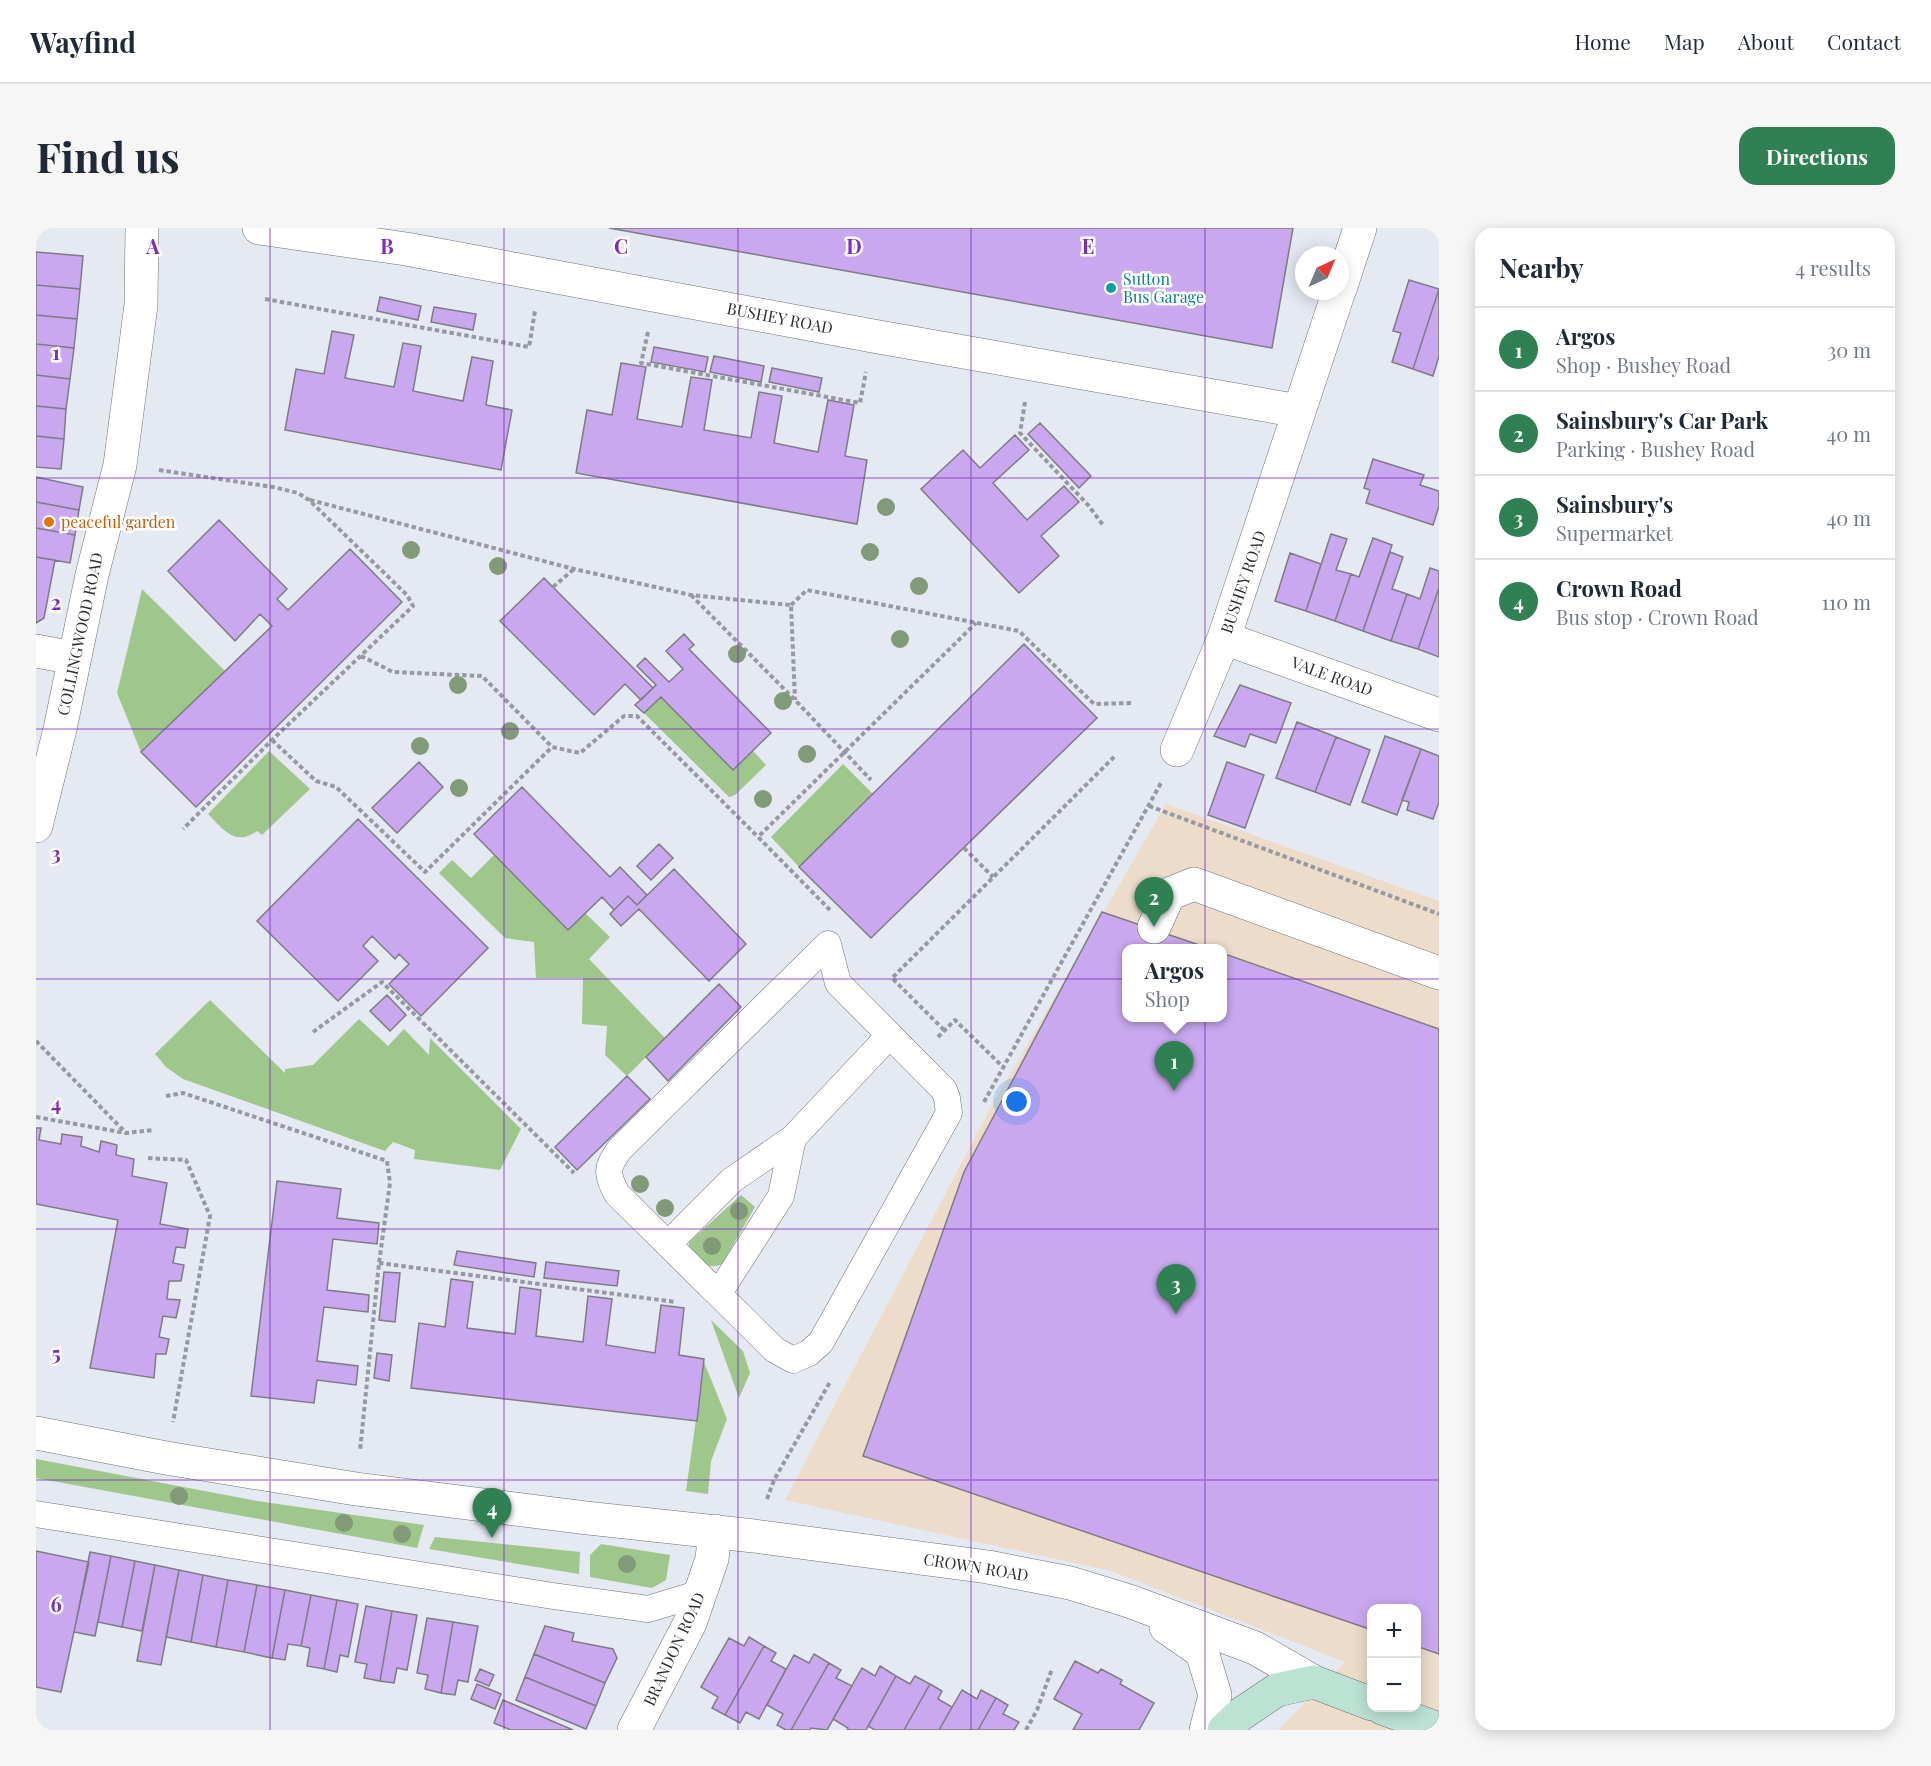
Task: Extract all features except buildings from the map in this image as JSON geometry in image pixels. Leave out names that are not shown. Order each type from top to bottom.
[{"type":"main road","name":"CROWN ROAD","points":[[1314,1682],[1367,1702]]},
{"type":"main road","points":[[1224,1730],[1240,1714],[1277,1690],[1314,1682]]},
{"type":"main road","points":[[1395,1712],[1439,1729]]},
{"type":"street","name":"COLLINGWOOD ROAD","points":[[36,826],[60,729],[109,502],[120,465],[141,305],[142,228]]},
{"type":"street","name":"BUSHEY ROAD","points":[[259,228],[405,249],[873,336],[1299,411]]},
{"type":"street","name":"BUSHEY ROAD","points":[[1349,262],[1360,228]]},
{"type":"street","name":"BUSHEY ROAD","points":[[1177,750],[1224,638],[1337,300]]},
{"type":"street","name":"VALE ROAD","points":[[1224,638],[1439,715]]},
{"type":"street","points":[[36,651],[74,658]]},
{"type":"street","points":[[1154,927],[1170,894],[1194,884],[1439,973]]},
{"type":"street","name":"CROWN ROAD","points":[[36,1433],[166,1458],[356,1489],[576,1517],[715,1531],[988,1567],[1070,1583],[1129,1602],[1255,1648],[1314,1682]]},
{"type":"street","name":"BRANDON ROAD","points":[[634,1730],[690,1623],[712,1559],[715,1531]]},
{"type":"street","name":"CROWN ROAD","points":[[1129,1602],[1202,1652],[1215,1695],[1206,1730]]},
{"type":"lane","points":[[828,944],[838,983],[889,1036],[944,1090],[949,1113],[821,1342],[809,1353],[793,1359],[775,1350],[617,1194],[609,1179],[609,1164],[620,1149],[828,944]]},
{"type":"lane","points":[[668,1244],[732,1180],[793,1138],[889,1036]]},
{"type":"lane","points":[[719,1293],[781,1196],[793,1138]]},
{"type":"lane","points":[[36,1514],[648,1609],[702,1593]]},
{"type":"path","points":[[265,299],[529,347],[542,276]]},
{"type":"path","points":[[655,294],[641,363],[860,403],[873,336]]},
{"type":"path","points":[[1030,363],[1020,433],[1088,505],[1103,525]]},
{"type":"path","points":[[120,465],[273,487],[298,493],[309,500],[407,595],[413,606],[272,740],[183,829]]},
{"type":"path","points":[[309,500],[574,569],[691,595],[790,605],[807,590],[1019,631],[1094,704],[1132,704]]},
{"type":"path","points":[[553,587],[574,569]]},
{"type":"path","points":[[691,595],[871,780]]},
{"type":"path","points":[[790,605],[795,700]]},
{"type":"path","points":[[843,753],[976,623]]},
{"type":"path","points":[[361,656],[393,672],[482,676],[552,747],[580,753],[624,716],[638,716],[758,837]]},
{"type":"path","points":[[272,740],[316,781],[336,787],[425,872],[552,747]]},
{"type":"path","points":[[944,1030],[892,978],[1115,756]]},
{"type":"path","points":[[1149,806],[1439,914]]},
{"type":"path","points":[[964,848],[993,877]]},
{"type":"path","points":[[313,1032],[382,982],[581,1180]]},
{"type":"path","points":[[36,1041],[126,1133]]},
{"type":"path","points":[[166,1096],[183,1093],[387,1161],[390,1183],[379,1263],[356,1489]]},
{"type":"path","points":[[36,1117],[126,1133],[153,1130]]},
{"type":"path","points":[[148,1158],[186,1160],[210,1216],[166,1458]]},
{"type":"path","points":[[379,1263],[682,1303],[719,1293]]},
{"type":"path","points":[[1026,1730],[1037,1710],[1052,1669]]},
{"type":"shaded area","points":[[1166,804],[1439,901],[1439,1730],[1278,1730],[1345,1662],[1111,1571],[785,1500],[986,1116]]},
{"type":"green space","points":[[142,589],[225,671],[141,752],[117,693]]},
{"type":"green space","points":[[661,697],[733,770],[753,751],[766,765],[735,795],[729,797],[644,713]]},
{"type":"green space","points":[[269,751],[310,789],[262,835],[257,831],[236,837],[224,830],[208,814]]},
{"type":"green space","points":[[843,764],[873,794],[799,867],[771,837]]},
{"type":"green space","points":[[494,855],[585,913],[610,937],[589,959],[665,1038],[627,1076],[605,1055],[607,1026],[582,1024],[583,978],[536,978],[534,942],[505,938],[439,873],[452,860],[471,878]]},
{"type":"green space","points":[[210,1000],[285,1073],[285,1069],[313,1065],[359,1019],[388,1046],[404,1029],[429,1055],[430,1038],[521,1129],[500,1170],[414,1159],[415,1150],[393,1142],[385,1151],[183,1079],[166,1067],[155,1054]]},
{"type":"green space","points":[[741,1195],[755,1207],[722,1264],[712,1266],[703,1264],[688,1251],[689,1242]]},
{"type":"green space","points":[[711,1320],[743,1351],[750,1373],[739,1398]]},
{"type":"green space","points":[[704,1362],[727,1419],[711,1461],[708,1494],[686,1491]]},
{"type":"green space","points":[[36,1459],[257,1501],[424,1525],[417,1548],[36,1478]]},
{"type":"green space","points":[[435,1537],[580,1552],[579,1574],[429,1549]]},
{"type":"green space","points":[[601,1544],[670,1555],[666,1580],[652,1588],[590,1577],[590,1555]]},
{"type":"place","name":"Sutton Bus Garage","points":[[1111,288]]},
{"type":"place","name":"peaceful garden","points":[[49,522]]},
{"type":"place","name":"Sainsbury's Car Park","points":[[1154,927]]},
{"type":"place","name":"Argos","points":[[1174,1091]]},
{"type":"place","name":"Sainsbury's","points":[[1176,1314]]},
{"type":"place","name":"Crown Road","points":[[492,1538]]}]
